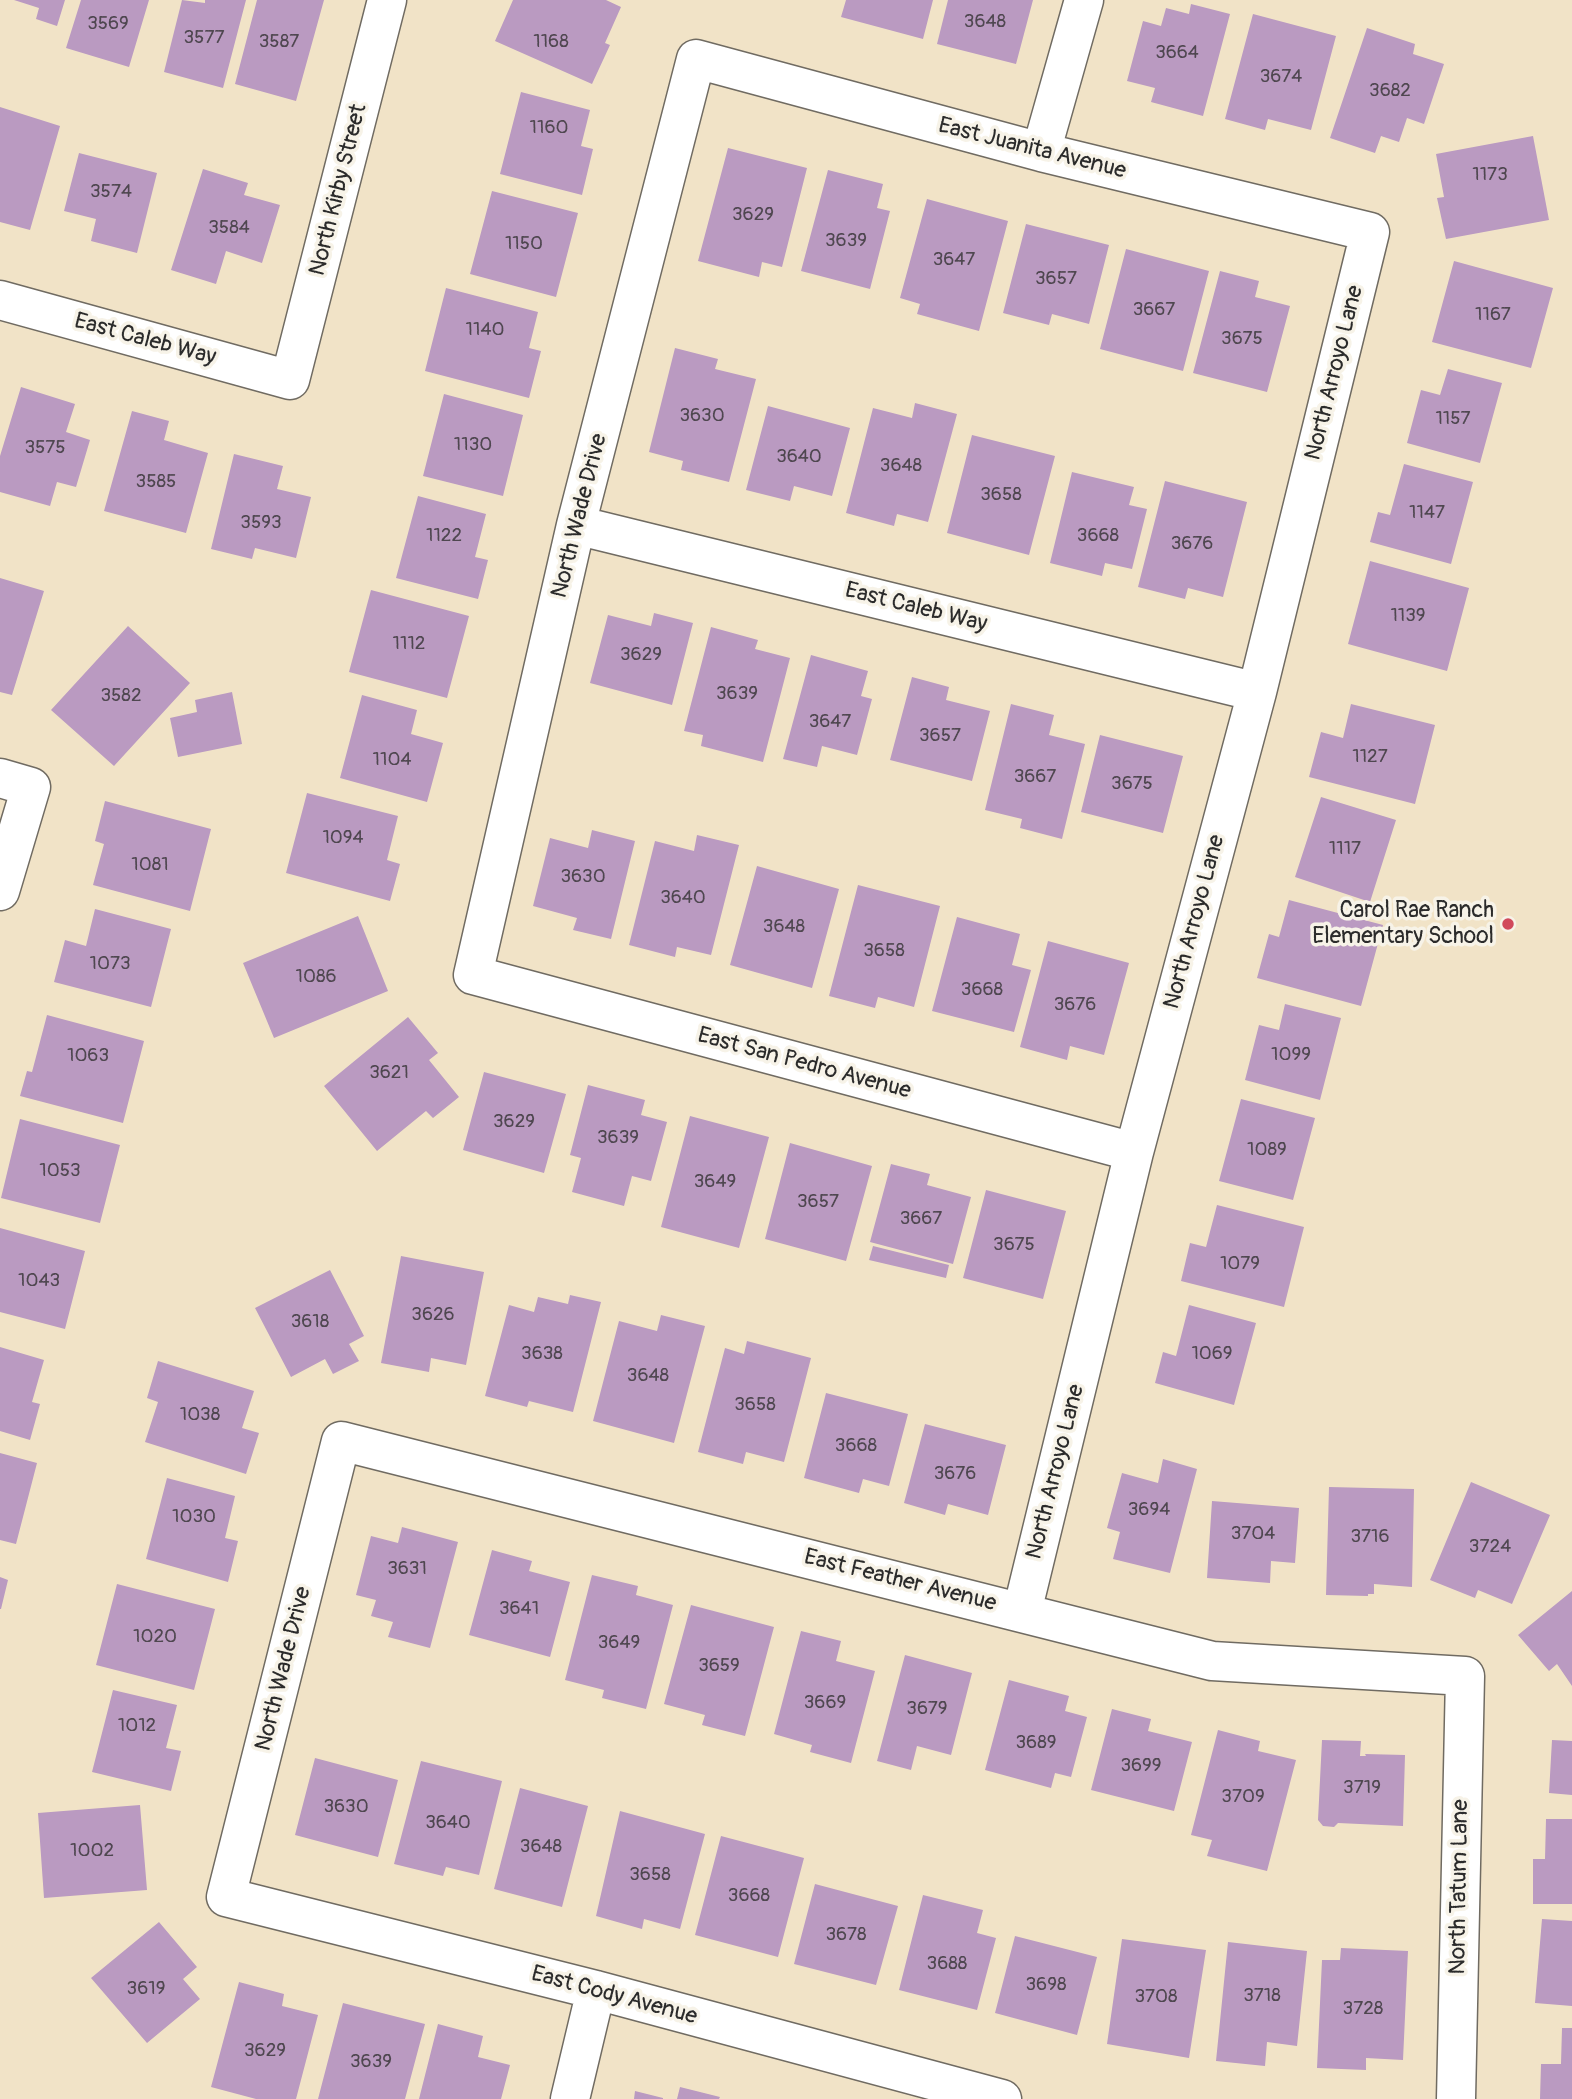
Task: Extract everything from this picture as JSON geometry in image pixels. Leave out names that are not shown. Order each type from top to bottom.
[{"type":"street","name":"North Kirby Street","points":[[290,380],[387,0]]},
{"type":"street","points":[[1041,152],[1084,0]]},
{"type":"street","name":"East Juanita Avenue","points":[[696,59],[1041,152],[1370,232]]},
{"type":"street","name":"North Wade Drive","points":[[474,975],[576,525],[696,59]]},
{"type":"street","name":"North Arroyo Lane","points":[[1022,1612],[1134,1152],[1256,692],[1370,232]]},
{"type":"street","name":"East Caleb Way","points":[[0,300],[290,380]]},
{"type":"street","name":"East Caleb Way","points":[[576,525],[1256,692]]},
{"type":"street","points":[[0,891],[15,782]]},
{"type":"street","name":"East San Pedro Avenue","points":[[474,975],[1134,1152]]},
{"type":"street","name":"North Wade Drive","points":[[226,1897],[341,1441]]},
{"type":"street","name":"East Feather Avenue","points":[[341,1441],[1212,1661],[1465,1676]]},
{"type":"street","name":"North Tatum Lane","points":[[1456,2099],[1465,1676]]},
{"type":"street","name":"East Cody Avenue","points":[[226,1897],[596,1990],[1002,2099]]},
{"type":"street","points":[[570,2099],[596,1990]]},
{"type":"building","points":[[14,0],[65,0],[57,26],[36,19],[39,8]]},
{"type":"building","points":[[81,0],[149,0],[129,67],[66,48]]},
{"type":"building","points":[[182,0],[205,3],[205,0],[246,0],[223,88],[164,72]]},
{"type":"building","points":[[257,0],[324,0],[296,101],[235,84]]},
{"type":"building","points":[[513,0],[606,0],[621,7],[605,43],[610,45],[592,84],[495,41]]},
{"type":"building","points":[[846,0],[933,0],[923,39],[841,17]]},
{"type":"building","points":[[948,0],[1033,0],[1016,64],[937,44]]},
{"type":"building","points":[[1191,4],[1230,14],[1203,116],[1151,102],[1155,88],[1127,81],[1143,21],[1161,26],[1166,8],[1189,14]]},
{"type":"building","points":[[1253,14],[1336,36],[1311,130],[1268,119],[1265,130],[1225,119]]},
{"type":"building","points":[[1367,28],[1415,44],[1413,54],[1444,64],[1424,124],[1407,118],[1399,142],[1381,136],[1375,153],[1330,138]]},
{"type":"building","points":[[521,92],[590,110],[581,146],[593,149],[582,195],[500,174]]},
{"type":"building","points":[[0,107],[60,126],[30,230],[0,222]]},
{"type":"building","points":[[1533,136],[1549,220],[1446,239],[1437,198],[1444,197],[1436,154]]},
{"type":"building","points":[[728,148],[807,168],[782,267],[762,262],[759,277],[698,261]]},
{"type":"building","points":[[79,153],[157,173],[137,253],[91,241],[96,219],[64,211]]},
{"type":"building","points":[[203,169],[248,183],[244,195],[280,205],[262,263],[226,251],[216,284],[171,270]]},
{"type":"building","points":[[828,170],[883,184],[877,208],[890,211],[870,289],[801,271]]},
{"type":"building","points":[[492,191],[578,213],[556,297],[470,274]]},
{"type":"building","points":[[927,199],[1008,221],[979,331],[917,314],[920,304],[900,298]]},
{"type":"building","points":[[1026,224],[1109,245],[1089,324],[1052,314],[1049,325],[1003,313]]},
{"type":"building","points":[[1126,249],[1209,271],[1183,371],[1100,349]]},
{"type":"building","points":[[1454,261],[1553,288],[1531,368],[1432,342]]},
{"type":"building","points":[[1220,271],[1259,281],[1255,297],[1290,306],[1267,392],[1193,373]]},
{"type":"building","points":[[446,288],[538,312],[529,348],[541,351],[529,398],[425,371]]},
{"type":"building","points":[[675,348],[718,359],[715,369],[756,379],[729,482],[681,470],[683,461],[649,452]]},
{"type":"building","points":[[1448,369],[1502,383],[1480,463],[1407,443],[1421,390],[1440,395]]},
{"type":"building","points":[[21,387],[75,404],[66,432],[90,440],[76,487],[57,482],[50,506],[0,492],[0,456]]},
{"type":"building","points":[[444,394],[523,415],[503,496],[423,476]]},
{"type":"building","points":[[915,403],[957,414],[928,522],[897,514],[894,526],[846,513],[873,408],[912,418]]},
{"type":"building","points":[[768,406],[850,428],[832,496],[794,486],[790,501],[746,490]]},
{"type":"building","points":[[132,411],[169,421],[164,440],[208,453],[186,533],[104,511]]},
{"type":"building","points":[[972,435],[1055,456],[1029,555],[947,533]]},
{"type":"building","points":[[234,454],[283,466],[277,489],[311,497],[296,558],[255,548],[252,559],[211,549]]},
{"type":"building","points":[[1404,464],[1473,482],[1451,564],[1370,542],[1378,512],[1390,515]]},
{"type":"building","points":[[1072,472],[1134,487],[1129,505],[1147,509],[1132,569],[1105,563],[1102,576],[1050,563]]},
{"type":"building","points":[[1165,481],[1247,502],[1223,597],[1188,588],[1185,599],[1138,587]]},
{"type":"building","points":[[418,496],[486,514],[475,557],[488,560],[478,599],[396,578]]},
{"type":"building","points":[[1370,561],[1469,588],[1447,671],[1348,644]]},
{"type":"building","points":[[0,578],[44,591],[12,695],[0,692]]},
{"type":"building","points":[[371,590],[469,616],[447,698],[349,672]]},
{"type":"building","points":[[654,613],[693,623],[672,705],[590,683],[608,615],[651,626]]},
{"type":"building","points":[[128,626],[190,683],[114,766],[51,710]]},
{"type":"building","points":[[711,627],[758,640],[755,649],[790,658],[763,762],[701,746],[703,735],[684,731]]},
{"type":"building","points":[[811,655],[868,671],[861,696],[872,699],[857,755],[822,746],[817,767],[783,759]]},
{"type":"building","points":[[912,677],[949,687],[946,700],[990,711],[972,781],[890,760]]},
{"type":"building","points":[[232,692],[242,744],[178,757],[170,718],[197,712],[195,700]]},
{"type":"building","points":[[362,695],[417,710],[411,734],[443,743],[427,802],[340,778]]},
{"type":"building","points":[[1011,704],[1054,715],[1049,735],[1085,744],[1062,839],[1020,828],[1022,819],[985,810]]},
{"type":"building","points":[[1351,704],[1435,725],[1415,804],[1309,777],[1321,732],[1343,738]]},
{"type":"building","points":[[1100,735],[1183,756],[1163,833],[1081,812]]},
{"type":"building","points":[[307,793],[398,816],[387,860],[400,864],[390,901],[286,873]]},
{"type":"building","points":[[1321,797],[1396,820],[1370,902],[1295,877]]},
{"type":"building","points":[[105,801],[211,829],[190,911],[93,885],[104,844],[95,841]]},
{"type":"building","points":[[592,830],[635,841],[611,939],[573,930],[577,918],[533,906],[550,838],[588,848]]},
{"type":"building","points":[[697,835],[739,845],[711,955],[677,947],[675,957],[629,945],[655,841],[694,851]]},
{"type":"building","points":[[757,866],[839,889],[812,988],[730,965]]},
{"type":"building","points":[[858,885],[940,906],[914,1007],[878,997],[875,1008],[829,996]]},
{"type":"building","points":[[1289,900],[1383,925],[1361,1006],[1257,978],[1269,934],[1279,937]]},
{"type":"building","points":[[95,909],[171,929],[151,1007],[54,982],[65,940],[86,946]]},
{"type":"building","points":[[358,916],[388,991],[274,1038],[243,963]]},
{"type":"building","points":[[957,917],[1020,934],[1012,965],[1031,970],[1014,1032],[932,1011]]},
{"type":"building","points":[[1048,941],[1129,963],[1104,1055],[1070,1046],[1067,1060],[1020,1047]]},
{"type":"building","points":[[1285,1004],[1341,1018],[1320,1100],[1245,1080],[1259,1025],[1279,1030]]},
{"type":"building","points":[[47,1015],[144,1041],[123,1123],[20,1096],[27,1071],[32,1072]]},
{"type":"building","points":[[408,1017],[438,1053],[429,1060],[459,1097],[433,1118],[426,1111],[377,1151],[324,1086]]},
{"type":"building","points":[[484,1072],[566,1094],[544,1173],[463,1150]]},
{"type":"building","points":[[588,1085],[645,1100],[641,1115],[667,1122],[651,1181],[632,1176],[624,1206],[572,1192],[581,1158],[570,1155]]},
{"type":"building","points":[[1241,1099],[1315,1118],[1293,1200],[1219,1181]]},
{"type":"building","points":[[690,1116],[769,1137],[739,1248],[661,1227]]},
{"type":"building","points":[[20,1119],[120,1145],[100,1223],[1,1198]]},
{"type":"building","points":[[790,1143],[872,1166],[846,1261],[765,1239]]},
{"type":"building","points":[[891,1164],[930,1174],[927,1185],[971,1197],[953,1264],[870,1242]]},
{"type":"building","points":[[986,1190],[1066,1211],[1043,1299],[963,1278]]},
{"type":"building","points":[[1217,1205],[1304,1227],[1284,1307],[1181,1281],[1190,1243],[1206,1247]]},
{"type":"building","points":[[0,1228],[85,1251],[65,1329],[0,1312]]},
{"type":"building","points":[[873,1246],[949,1265],[946,1278],[869,1260]]},
{"type":"building","points":[[401,1256],[484,1272],[466,1365],[431,1358],[429,1372],[381,1363]]},
{"type":"building","points":[[330,1270],[364,1336],[349,1344],[359,1361],[333,1374],[325,1359],[291,1377],[255,1308]]},
{"type":"building","points":[[570,1295],[601,1302],[573,1412],[529,1401],[527,1407],[485,1396],[509,1305],[534,1312],[538,1297],[568,1304]]},
{"type":"building","points":[[1189,1305],[1256,1323],[1234,1405],[1155,1383],[1163,1352],[1176,1356]]},
{"type":"building","points":[[661,1315],[705,1326],[674,1443],[593,1421],[619,1321],[657,1331]]},
{"type":"building","points":[[747,1341],[811,1358],[784,1462],[746,1452],[743,1464],[698,1452],[725,1348],[744,1354]]},
{"type":"building","points":[[0,1347],[44,1360],[32,1402],[40,1404],[30,1440],[0,1431]]},
{"type":"building","points":[[158,1361],[254,1391],[242,1428],[259,1433],[246,1474],[145,1442],[158,1402],[147,1398]]},
{"type":"building","points":[[826,1393],[908,1414],[889,1486],[863,1479],[859,1493],[804,1478]]},
{"type":"building","points":[[925,1424],[1006,1445],[988,1515],[948,1504],[945,1515],[904,1503]]},
{"type":"building","points":[[0,1453],[37,1463],[16,1544],[0,1540]]},
{"type":"building","points":[[1163,1459],[1197,1469],[1170,1573],[1113,1559],[1120,1532],[1107,1528],[1122,1473],[1158,1483]]},
{"type":"building","points":[[167,1478],[235,1496],[225,1538],[238,1541],[228,1582],[146,1559]]},
{"type":"building","points":[[1471,1482],[1550,1515],[1512,1604],[1478,1590],[1475,1598],[1430,1580]]},
{"type":"building","points":[[1329,1487],[1414,1489],[1412,1587],[1374,1584],[1374,1594],[1368,1596],[1326,1595]]},
{"type":"building","points":[[1212,1501],[1299,1508],[1295,1563],[1271,1561],[1270,1583],[1207,1578]]},
{"type":"building","points":[[402,1527],[458,1542],[430,1648],[388,1637],[393,1622],[371,1616],[376,1600],[356,1595],[371,1536],[398,1543]]},
{"type":"building","points":[[492,1550],[532,1561],[529,1571],[570,1582],[550,1657],[469,1635]]},
{"type":"building","points":[[592,1575],[638,1586],[636,1595],[673,1605],[646,1709],[602,1698],[604,1690],[565,1680]]},
{"type":"building","points":[[0,1577],[8,1580],[1,1609],[0,1609]]},
{"type":"building","points":[[117,1584],[215,1609],[194,1690],[96,1665]]},
{"type":"building","points":[[1572,1591],[1572,1686],[1557,1664],[1549,1671],[1518,1635]]},
{"type":"building","points":[[691,1605],[774,1627],[745,1736],[702,1725],[705,1715],[664,1704]]},
{"type":"building","points":[[801,1631],[841,1641],[836,1661],[875,1671],[851,1763],[810,1752],[812,1745],[774,1734]]},
{"type":"building","points":[[905,1655],[972,1673],[951,1755],[917,1746],[911,1770],[877,1761]]},
{"type":"building","points":[[1009,1680],[1069,1696],[1065,1711],[1087,1717],[1071,1777],[1055,1773],[1051,1788],[985,1770]]},
{"type":"building","points":[[113,1690],[177,1705],[166,1748],[181,1751],[171,1791],[92,1772]]},
{"type":"building","points":[[1112,1709],[1151,1719],[1148,1731],[1192,1742],[1174,1811],[1091,1790]]},
{"type":"building","points":[[1218,1730],[1260,1741],[1258,1751],[1296,1760],[1267,1871],[1207,1856],[1212,1840],[1191,1835]]},
{"type":"building","points":[[1322,1740],[1361,1741],[1360,1756],[1405,1755],[1403,1826],[1338,1823],[1334,1827],[1323,1826],[1318,1820]]},
{"type":"building","points":[[1552,1740],[1572,1741],[1572,1795],[1549,1793]]},
{"type":"building","points":[[315,1758],[398,1780],[378,1857],[295,1835]]},
{"type":"building","points":[[421,1761],[502,1781],[479,1875],[446,1867],[443,1876],[394,1864]]},
{"type":"building","points":[[520,1788],[588,1806],[562,1907],[494,1889]]},
{"type":"building","points":[[140,1805],[147,1890],[44,1898],[38,1813]]},
{"type":"building","points":[[620,1811],[705,1834],[680,1929],[644,1919],[642,1929],[596,1916]]},
{"type":"building","points":[[1546,1819],[1572,1819],[1572,1904],[1533,1904],[1533,1859],[1545,1859]]},
{"type":"building","points":[[721,1836],[804,1858],[778,1957],[695,1935]]},
{"type":"building","points":[[815,1884],[898,1906],[876,1985],[794,1964]]},
{"type":"building","points":[[923,1895],[983,1910],[977,1933],[996,1938],[977,2010],[899,1990]]},
{"type":"building","points":[[1542,1919],[1572,1921],[1572,2006],[1535,2003]]},
{"type":"building","points":[[159,1922],[197,1967],[183,1979],[200,1999],[147,2043],[91,1978]]},
{"type":"building","points":[[1015,1936],[1097,1957],[1077,2035],[995,2013]]},
{"type":"building","points":[[1122,1939],[1206,1950],[1189,2058],[1107,2044]]},
{"type":"building","points":[[1228,1942],[1307,1951],[1297,2046],[1267,2042],[1265,2066],[1216,2061]]},
{"type":"building","points":[[1341,1948],[1408,1951],[1403,2060],[1366,2058],[1366,2070],[1317,2068],[1322,1960],[1340,1960]]},
{"type":"building","points":[[239,1982],[284,1994],[282,2006],[318,2015],[296,2099],[256,2099],[211,2087]]},
{"type":"building","points":[[343,2003],[425,2024],[405,2099],[318,2099]]},
{"type":"building","points":[[438,2024],[483,2036],[478,2057],[510,2065],[501,2099],[419,2099]]},
{"type":"building","points":[[1562,2028],[1572,2028],[1572,2099],[1540,2099],[1541,2064],[1561,2064]]},
{"type":"building","points":[[680,2087],[720,2097],[677,2099]]},
{"type":"building","points":[[635,2091],[663,2098],[663,2099],[634,2099]]},
{"type":"place","name":"Carol Rae Ranch Elementary School","points":[[1508,924]]}]
